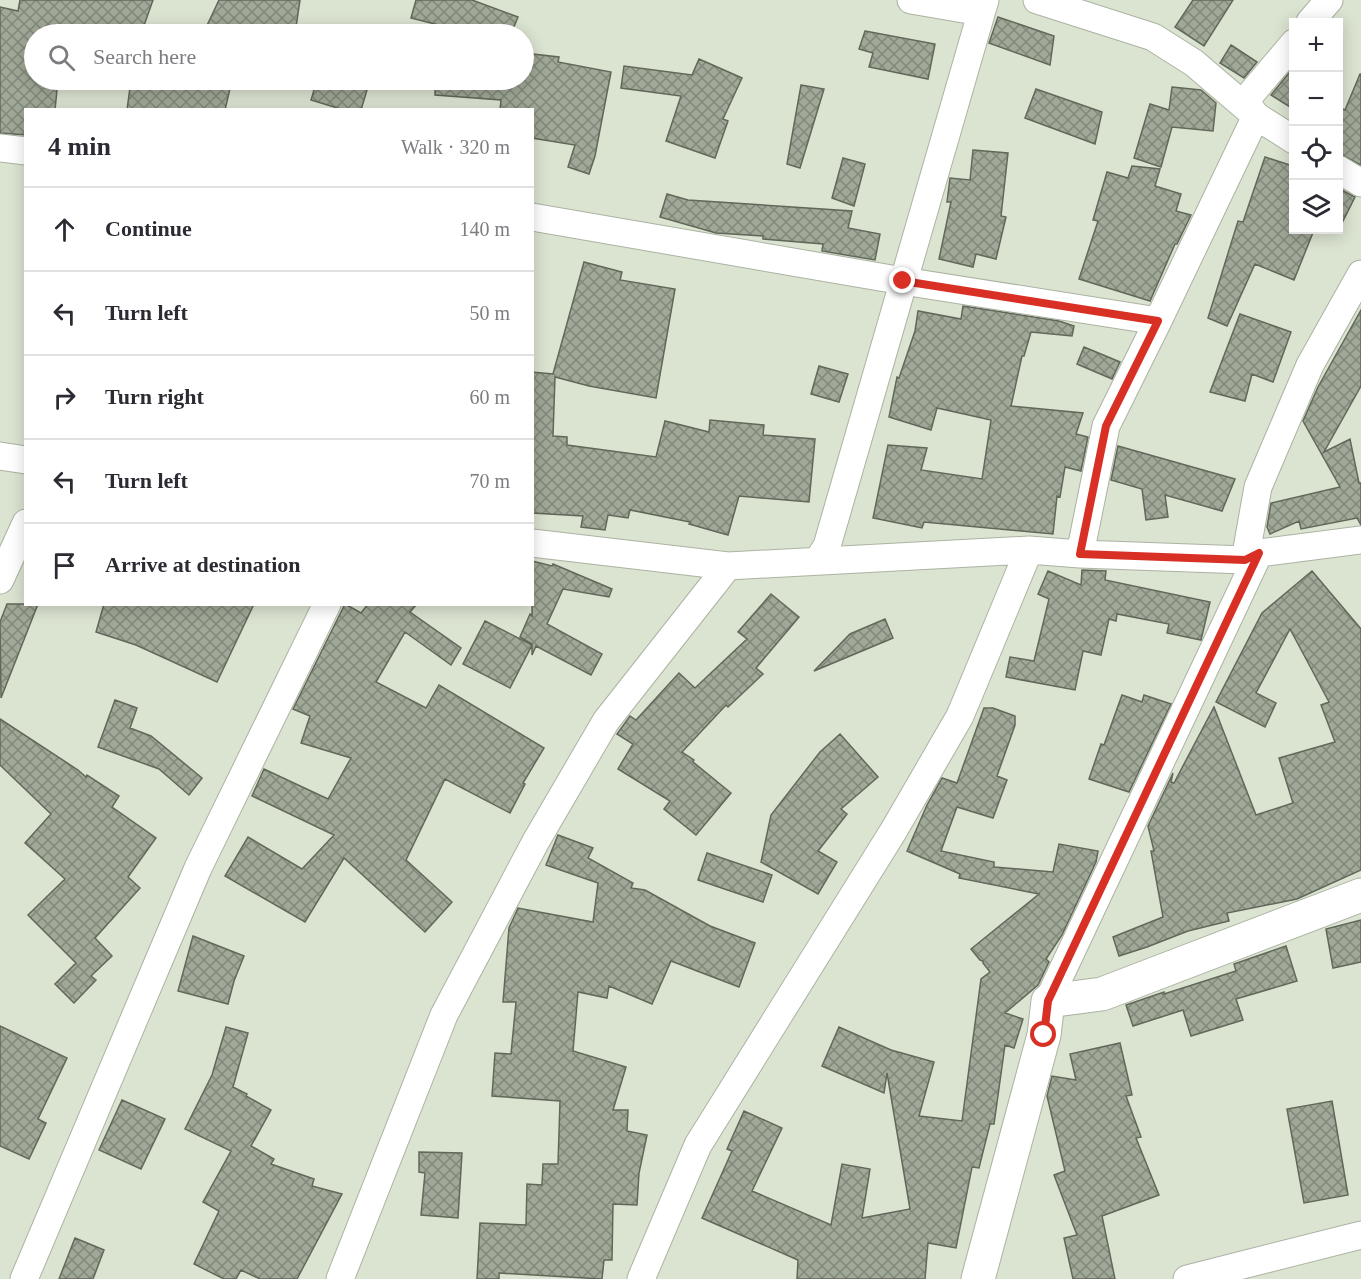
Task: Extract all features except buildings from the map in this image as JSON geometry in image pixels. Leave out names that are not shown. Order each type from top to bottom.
[{"type":"street","points":[[818,560],[827,546],[983,6],[911,0]]},
{"type":"street","points":[[1037,0],[1153,37],[1194,63],[1256,116],[1289,137]]},
{"type":"street","points":[[1313,18],[1329,0]]},
{"type":"street","points":[[1256,116],[1245,101],[1289,48]]},
{"type":"street","points":[[1080,554],[1106,426],[1256,116]]},
{"type":"street","points":[[0,148],[24,151]]},
{"type":"street","points":[[1343,172],[1361,183]]},
{"type":"street","points":[[534,217],[903,281],[1158,321]]},
{"type":"street","points":[[978,1279],[1044,1035],[1048,1001],[1252,556],[1258,486],[1310,365],[1361,274]]},
{"type":"street","points":[[0,456],[24,460]]},
{"type":"street","points":[[0,580],[24,527]]},
{"type":"street","points":[[534,543],[728,566],[1029,550],[1080,554],[1252,556],[1361,540]]},
{"type":"street","points":[[641,1279],[698,1145],[894,830],[960,716],[1029,550]]},
{"type":"street","points":[[340,1279],[444,1015],[536,841],[606,721],[728,566]]},
{"type":"street","points":[[24,1279],[198,868],[326,606]]},
{"type":"street","points":[[1048,1001],[1102,994],[1361,895]]},
{"type":"street","points":[[1187,1279],[1361,1235]]},
{"type":"route","points":[[903,281],[1158,321],[1106,426],[1080,554],[1245,560],[1259,553],[1048,1001],[1044,1035]]}]
